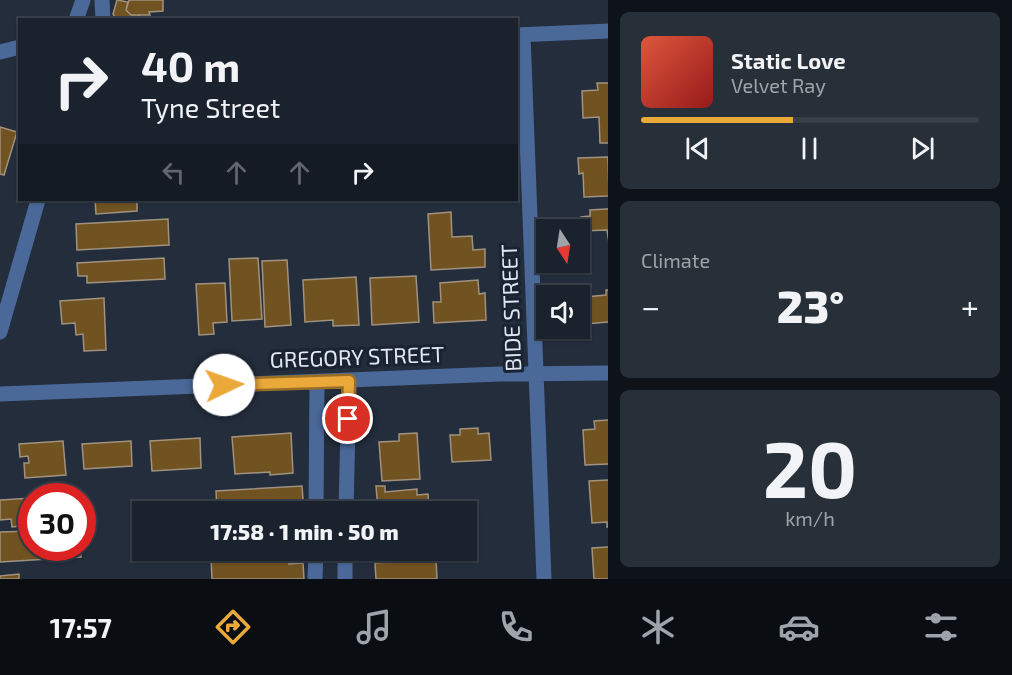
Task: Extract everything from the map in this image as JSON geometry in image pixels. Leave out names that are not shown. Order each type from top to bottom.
[{"type":"street","points":[[77,18],[83,0]]},
{"type":"street","points":[[102,0],[103,18]]},
{"type":"street","points":[[519,35],[608,31]]},
{"type":"street","name":"BIDE STREET","points":[[519,35],[544,579]]},
{"type":"street","points":[[0,54],[18,48]]},
{"type":"street","points":[[0,54],[18,59]]},
{"type":"street","points":[[0,332],[38,201]]},
{"type":"street","name":"GREGORY STREET","points":[[0,394],[500,374],[608,374]]},
{"type":"street","points":[[346,501],[349,381]]},
{"type":"street","points":[[316,501],[317,382]]},
{"type":"street","points":[[315,579],[316,561]]},
{"type":"street","points":[[345,561],[345,579]]},
{"type":"building","points":[[117,0],[128,2],[126,10],[131,15],[139,15],[140,18],[116,18],[113,14]]},
{"type":"building","points":[[129,0],[163,0],[163,11],[149,12],[150,15],[131,15],[126,10]]},
{"type":"building","points":[[597,83],[608,83],[608,143],[600,143],[599,117],[583,118],[582,91],[598,90]]},
{"type":"building","points":[[0,127],[17,132],[4,175],[0,174]]},
{"type":"building","points":[[608,157],[608,196],[584,197],[583,173],[579,174],[578,158]]},
{"type":"building","points":[[95,201],[137,201],[137,211],[96,214]]},
{"type":"building","points":[[608,209],[608,236],[607,230],[590,231],[590,219],[581,219],[581,217],[590,216],[590,210]]},
{"type":"building","points":[[451,212],[452,237],[472,236],[473,250],[485,249],[485,267],[431,270],[428,214]]},
{"type":"building","points":[[168,219],[169,245],[77,250],[76,224]]},
{"type":"building","points":[[164,258],[165,279],[87,283],[87,276],[78,276],[77,263]]},
{"type":"building","points":[[258,258],[262,319],[232,321],[229,259]]},
{"type":"building","points":[[287,260],[291,325],[265,327],[262,261]]},
{"type":"building","points":[[416,276],[419,322],[372,325],[370,278]]},
{"type":"building","points":[[356,277],[359,325],[333,326],[333,320],[305,322],[303,280]]},
{"type":"building","points":[[478,280],[479,294],[485,293],[486,320],[434,323],[433,302],[441,302],[440,283]]},
{"type":"building","points":[[225,283],[227,322],[213,323],[214,334],[199,335],[196,284]]},
{"type":"building","points":[[606,290],[608,290],[608,322],[590,324],[590,297],[606,295]]},
{"type":"building","points":[[104,298],[106,350],[84,351],[83,334],[76,335],[75,323],[62,324],[60,301]]},
{"type":"building","points":[[608,420],[608,464],[585,465],[583,430],[595,429],[594,421]]},
{"type":"building","points":[[478,428],[478,434],[489,433],[491,460],[452,462],[450,435],[460,435],[460,429]]},
{"type":"building","points":[[291,433],[293,473],[235,474],[232,437]]},
{"type":"building","points":[[417,433],[420,479],[382,481],[379,442],[399,441],[399,434]]},
{"type":"building","points":[[200,438],[201,468],[152,471],[150,441]]},
{"type":"building","points":[[63,441],[66,475],[25,478],[24,463],[29,463],[28,456],[20,457],[19,444]]},
{"type":"building","points":[[131,441],[132,466],[84,469],[82,444]]},
{"type":"building","points":[[608,480],[608,527],[607,522],[592,523],[589,481]]},
{"type":"building","points":[[302,486],[303,501],[216,501],[216,491]]},
{"type":"building","points":[[376,486],[385,486],[385,492],[417,489],[417,495],[428,494],[428,501],[377,501]]},
{"type":"building","points":[[18,499],[18,526],[12,527],[11,519],[0,520],[0,500]]},
{"type":"building","points":[[18,531],[18,561],[0,562],[0,532]]},
{"type":"building","points":[[608,547],[608,579],[594,579],[592,548]]},
{"type":"building","points":[[211,561],[303,563],[304,579],[212,579]]},
{"type":"building","points":[[436,561],[437,579],[376,579],[375,563]]},
{"type":"building","points":[[19,574],[19,579],[0,579],[0,576]]},
{"type":"route","points":[[224,385],[349,381],[348,419]]}]
